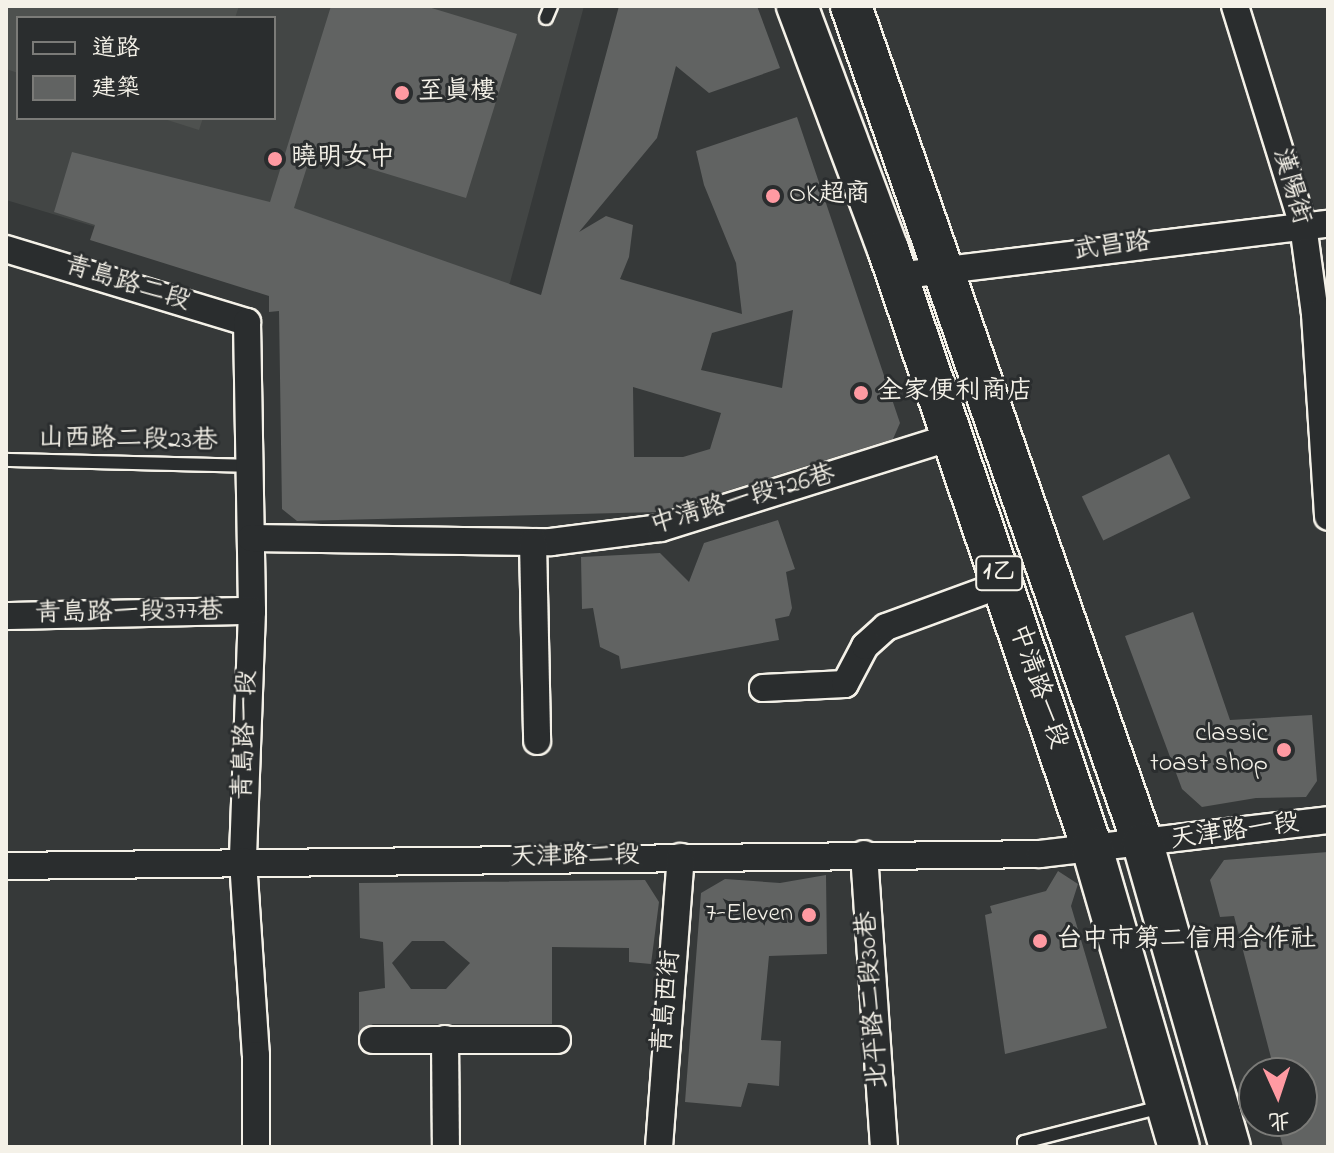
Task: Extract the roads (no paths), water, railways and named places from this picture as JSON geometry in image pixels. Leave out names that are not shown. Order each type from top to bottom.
[{"type":"main road","name":"中清路一段","points":[[797,6],[896,276],[1092,848],[1179,1147]]},
{"type":"main road","name":"中清路一段","points":[[851,6],[1143,844],[1230,1147]]},
{"type":"street","name":"漢陽街","points":[[1235,6],[1316,224],[1315,314],[1328,517]]},
{"type":"street","name":"武昌路","points":[[896,276],[1316,224]]},
{"type":"street","name":"青島路二段","points":[[6,249],[247,322]]},
{"type":"street","name":"青島路一段","points":[[247,322],[252,611],[243,861],[256,1055],[256,1147]]},
{"type":"street","name":"中清路一段726巷","points":[[251,538],[533,542],[661,528],[949,438]]},
{"type":"street","points":[[533,542],[537,741]]},
{"type":"street","points":[[763,688],[845,684],[865,646],[886,627],[1003,584]]},
{"type":"street","name":"青島路一段377巷","points":[[6,616],[252,611]]},
{"type":"street","name":"天津路一段","points":[[1143,844],[1328,820]]},
{"type":"street","name":"天津路二段","points":[[6,866],[1040,854],[1143,844]]},
{"type":"street","name":"北平路二段30巷","points":[[864,854],[884,1147]]},
{"type":"street","name":"青島西街","points":[[659,1147],[681,857]]},
{"type":"street","points":[[445,1039],[446,1147]]},
{"type":"street","points":[[373,1040],[557,1040]]},
{"type":"lane","name":"山西路二段23巷","points":[[6,460],[250,466]]},
{"type":"lane","points":[[1025,1147],[1024,1142],[1168,1105]]},
{"type":"place","name":"至真樓","points":[[402,93]]},
{"type":"place","name":"曉明女中","points":[[275,159]]},
{"type":"place","name":"OK超商","points":[[773,196]]},
{"type":"place","name":"全家便利商店","points":[[861,393]]},
{"type":"place","name":"classic toast shop","points":[[1284,750]]},
{"type":"place","name":"7-Eleven","points":[[809,915]]},
{"type":"place","name":"台中市第二信用合作社","points":[[1040,941]]}]
